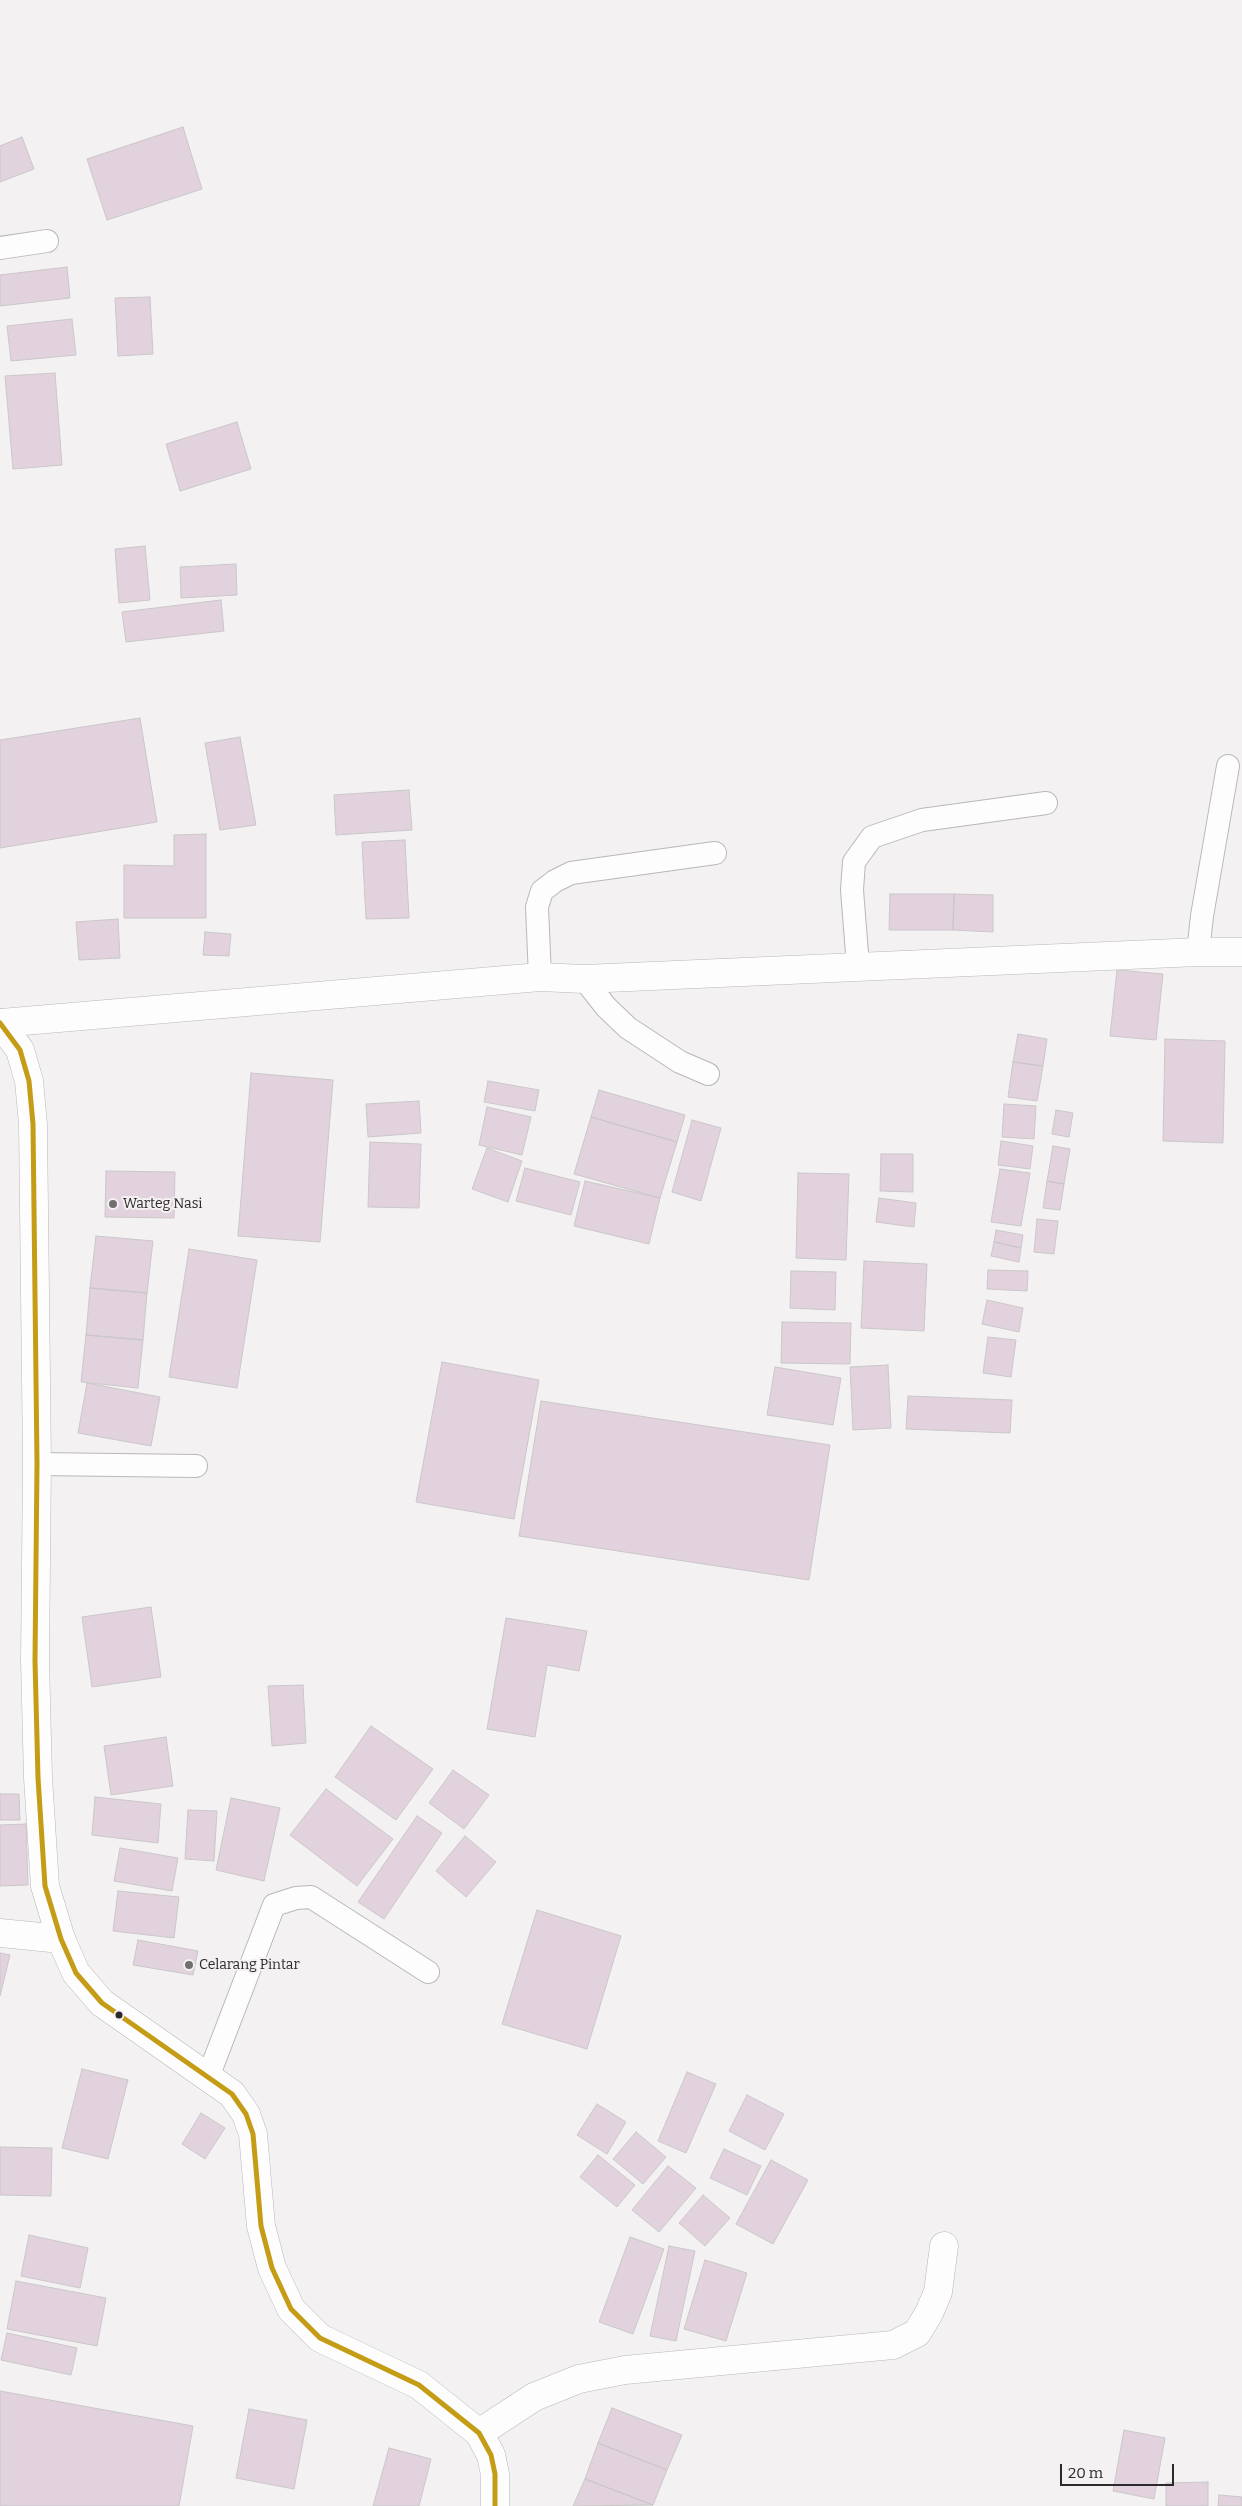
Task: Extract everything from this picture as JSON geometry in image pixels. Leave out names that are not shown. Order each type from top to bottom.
[{"type":"street","points":[[0,1023],[540,977],[584,979],[1198,952],[1242,952]]},
{"type":"street","points":[[0,1023],[20,1050],[29,1081],[33,1124],[37,1464],[35,1661],[38,1778],[45,1886],[60,1939],[76,1973],[102,2003],[232,2094],[246,2114],[253,2134],[261,2226],[272,2268],[291,2309],[320,2338],[419,2385],[479,2433],[491,2455],[495,2474],[495,2506]]},
{"type":"street","points":[[0,1933],[60,1939]]},
{"type":"street","points":[[479,2433],[534,2397],[579,2379],[625,2370],[894,2346],[917,2333],[929,2313],[938,2292],[944,2246]]},
{"type":"lane","points":[[0,248],[47,242]]},
{"type":"lane","points":[[1198,952],[1202,916],[1228,766]]},
{"type":"lane","points":[[858,966],[852,890],[854,862],[872,837],[922,820],[1046,803]]},
{"type":"lane","points":[[540,977],[537,907],[542,891],[555,881],[580,872],[715,853]]},
{"type":"lane","points":[[584,979],[606,1007],[628,1028],[680,1062],[708,1074]]},
{"type":"lane","points":[[37,1464],[196,1466]]},
{"type":"lane","points":[[208,2077],[274,1905],[296,1898],[311,1896],[428,1972]]},
{"type":"building","points":[[183,127],[202,189],[107,220],[87,159]]},
{"type":"building","points":[[22,137],[34,169],[0,182],[0,146]]},
{"type":"building","points":[[67,267],[70,298],[0,306],[0,275]]},
{"type":"building","points":[[150,297],[153,354],[118,356],[115,298]]},
{"type":"building","points":[[72,319],[76,355],[11,361],[7,326]]},
{"type":"building","points":[[55,373],[62,465],[13,469],[5,376]]},
{"type":"building","points":[[237,422],[251,469],[180,491],[166,444]]},
{"type":"building","points":[[145,546],[150,600],[119,603],[115,549]]},
{"type":"building","points":[[236,564],[237,595],[181,598],[180,567]]},
{"type":"building","points":[[221,600],[224,631],[126,642],[122,612]]},
{"type":"building","points":[[140,718],[157,822],[0,848],[0,740]]},
{"type":"building","points":[[240,737],[256,825],[220,830],[205,743]]},
{"type":"building","points":[[409,790],[412,830],[336,835],[334,795]]},
{"type":"building","points":[[206,834],[206,918],[124,918],[124,865],[174,866],[174,835]]},
{"type":"building","points":[[405,840],[409,918],[366,919],[362,842]]},
{"type":"building","points":[[890,894],[954,894],[953,930],[889,930]]},
{"type":"building","points":[[954,894],[993,895],[993,932],[953,930]]},
{"type":"building","points":[[118,919],[120,958],[79,960],[76,922]]},
{"type":"building","points":[[205,932],[231,934],[229,956],[203,955]]},
{"type":"building","points":[[1117,970],[1163,974],[1156,1040],[1110,1036]]},
{"type":"building","points":[[1018,1034],[1047,1039],[1043,1066],[1013,1062]]},
{"type":"building","points":[[1165,1039],[1225,1041],[1223,1143],[1163,1141]]},
{"type":"building","points":[[1013,1062],[1043,1066],[1037,1101],[1008,1097]]},
{"type":"building","points":[[251,1073],[333,1080],[320,1242],[238,1236]]},
{"type":"building","points":[[488,1081],[539,1090],[535,1111],[484,1102]]},
{"type":"building","points":[[599,1090],[685,1115],[677,1142],[591,1117]]},
{"type":"building","points":[[419,1101],[421,1133],[368,1137],[366,1104]]},
{"type":"building","points":[[1004,1104],[1036,1106],[1034,1139],[1002,1137]]},
{"type":"building","points":[[487,1107],[531,1117],[522,1155],[479,1145]]},
{"type":"building","points":[[1056,1110],[1073,1113],[1069,1137],[1052,1134]]},
{"type":"building","points":[[591,1117],[677,1142],[660,1198],[574,1174]]},
{"type":"building","points":[[692,1120],[721,1128],[701,1201],[672,1192]]},
{"type":"building","points":[[1001,1141],[1033,1146],[1030,1169],[998,1165]]},
{"type":"building","points":[[370,1142],[421,1144],[419,1208],[368,1207]]},
{"type":"building","points":[[1053,1146],[1070,1149],[1064,1184],[1047,1181]]},
{"type":"building","points":[[487,1148],[522,1161],[508,1202],[472,1189]]},
{"type":"building","points":[[881,1154],[913,1154],[913,1192],[880,1191]]},
{"type":"building","points":[[525,1168],[580,1182],[571,1215],[516,1201]]},
{"type":"building","points":[[1000,1169],[1030,1173],[1021,1226],[991,1222]]},
{"type":"building","points":[[106,1171],[175,1172],[174,1218],[105,1217]]},
{"type":"building","points":[[798,1173],[849,1174],[846,1260],[796,1258]]},
{"type":"building","points":[[585,1181],[660,1198],[649,1244],[574,1226]]},
{"type":"building","points":[[1047,1181],[1064,1184],[1060,1210],[1043,1208]]},
{"type":"building","points":[[879,1198],[916,1203],[914,1227],[876,1222]]},
{"type":"building","points":[[1037,1219],[1058,1221],[1054,1254],[1034,1252]]},
{"type":"building","points":[[996,1230],[1023,1235],[1021,1248],[994,1242]]},
{"type":"building","points":[[96,1236],[153,1241],[147,1293],[90,1288]]},
{"type":"building","points":[[994,1242],[1021,1248],[1019,1262],[991,1256]]},
{"type":"building","points":[[189,1249],[257,1260],[237,1388],[169,1377]]},
{"type":"building","points":[[864,1261],[927,1264],[924,1331],[861,1328]]},
{"type":"building","points":[[988,1270],[1028,1271],[1027,1291],[987,1289]]},
{"type":"building","points":[[791,1271],[836,1272],[835,1310],[790,1308]]},
{"type":"building","points":[[90,1288],[147,1293],[143,1340],[86,1335]]},
{"type":"building","points":[[987,1300],[1023,1308],[1019,1332],[982,1324]]},
{"type":"building","points":[[782,1322],[851,1323],[850,1364],[781,1363]]},
{"type":"building","points":[[86,1335],[143,1340],[138,1388],[81,1382]]},
{"type":"building","points":[[988,1337],[1016,1340],[1011,1377],[983,1373]]},
{"type":"building","points":[[442,1362],[539,1380],[514,1519],[416,1502]]},
{"type":"building","points":[[888,1365],[891,1428],[853,1430],[850,1367]]},
{"type":"building","points":[[775,1367],[841,1378],[833,1425],[767,1415]]},
{"type":"building","points":[[87,1383],[160,1397],[151,1446],[78,1433]]},
{"type":"building","points":[[908,1396],[1012,1400],[1010,1433],[906,1429]]},
{"type":"building","points":[[541,1401],[830,1445],[809,1580],[519,1536]]},
{"type":"building","points":[[151,1607],[161,1677],[92,1687],[82,1617]]},
{"type":"building","points":[[506,1618],[587,1631],[579,1671],[547,1665],[535,1737],[487,1729]]},
{"type":"building","points":[[303,1685],[306,1743],[272,1746],[268,1686]]},
{"type":"building","points":[[371,1726],[433,1769],[396,1820],[335,1777]]},
{"type":"building","points":[[166,1737],[173,1786],[111,1795],[104,1746]]},
{"type":"building","points":[[453,1770],[489,1795],[464,1829],[429,1803]]},
{"type":"building","points":[[326,1789],[393,1839],[357,1886],[290,1835]]},
{"type":"building","points":[[0,1794],[19,1794],[20,1820],[0,1820]]},
{"type":"building","points":[[95,1797],[161,1804],[158,1843],[92,1835]]},
{"type":"building","points":[[231,1798],[280,1808],[264,1881],[216,1870]]},
{"type":"building","points":[[188,1810],[217,1811],[214,1861],[185,1859]]},
{"type":"building","points":[[417,1816],[442,1833],[384,1919],[358,1902]]},
{"type":"building","points":[[26,1824],[28,1885],[0,1886],[0,1825]]},
{"type":"building","points":[[465,1836],[496,1862],[466,1897],[436,1871]]},
{"type":"building","points":[[120,1848],[178,1858],[172,1891],[114,1881]]},
{"type":"building","points":[[118,1891],[179,1897],[174,1938],[113,1931]]},
{"type":"building","points":[[537,1910],[621,1936],[587,2049],[502,2024]]},
{"type":"building","points":[[138,1940],[198,1951],[193,1975],[133,1965]]},
{"type":"building","points":[[0,1953],[10,1955],[0,1996]]},
{"type":"building","points":[[82,2069],[128,2080],[108,2159],[62,2148]]},
{"type":"building","points":[[687,2072],[716,2084],[686,2153],[658,2141]]},
{"type":"building","points":[[747,2095],[784,2114],[765,2150],[729,2131]]},
{"type":"building","points":[[597,2104],[626,2122],[607,2154],[577,2135]]},
{"type":"building","points":[[201,2113],[225,2128],[205,2159],[182,2144]]},
{"type":"building","points":[[636,2132],[666,2157],[643,2184],[613,2159]]},
{"type":"building","points":[[0,2147],[52,2148],[51,2196],[0,2195]]},
{"type":"building","points":[[724,2149],[761,2166],[747,2195],[710,2178]]},
{"type":"building","points":[[598,2155],[635,2185],[617,2207],[580,2177]]},
{"type":"building","points":[[771,2160],[808,2180],[773,2244],[736,2224]]},
{"type":"building","points":[[668,2166],[696,2188],[659,2232],[632,2210]]},
{"type":"building","points":[[703,2195],[730,2218],[705,2246],[679,2223]]},
{"type":"building","points":[[29,2235],[88,2248],[80,2288],[21,2276]]},
{"type":"building","points":[[630,2237],[664,2249],[633,2334],[599,2322]]},
{"type":"building","points":[[669,2246],[695,2251],[676,2341],[650,2336]]},
{"type":"building","points":[[705,2260],[747,2273],[726,2341],[684,2329]]},
{"type":"building","points":[[16,2281],[106,2298],[97,2346],[7,2329]]},
{"type":"building","points":[[7,2333],[77,2348],[71,2375],[1,2360]]},
{"type":"building","points":[[0,2391],[193,2426],[179,2506],[0,2506]]},
{"type":"building","points":[[612,2408],[682,2435],[667,2470],[598,2443]]},
{"type":"building","points":[[249,2409],[307,2420],[294,2489],[236,2478]]},
{"type":"building","points":[[1124,2430],[1165,2438],[1154,2499],[1113,2491]]},
{"type":"building","points":[[598,2443],[667,2470],[653,2505],[585,2479]]},
{"type":"building","points":[[389,2448],[431,2459],[419,2506],[373,2506]]},
{"type":"building","points":[[585,2479],[653,2505],[573,2506]]},
{"type":"building","points":[[1208,2482],[1208,2506],[1166,2506],[1166,2483]]},
{"type":"building","points":[[1219,2495],[1242,2497],[1242,2506],[1218,2506]]},
{"type":"transit line","points":[[0,1023],[20,1050],[29,1081],[33,1124],[37,1464],[35,1661],[38,1778],[45,1886],[61,1939],[76,1973],[102,2003],[232,2094],[246,2114],[253,2134],[261,2226],[272,2268],[291,2309],[320,2338],[419,2385],[479,2433],[491,2455],[495,2474],[495,2506]]},
{"type":"place","name":"Warteg Nasi","points":[[113,1204]]},
{"type":"place","name":"Celarang Pintar","points":[[189,1965]]}]
